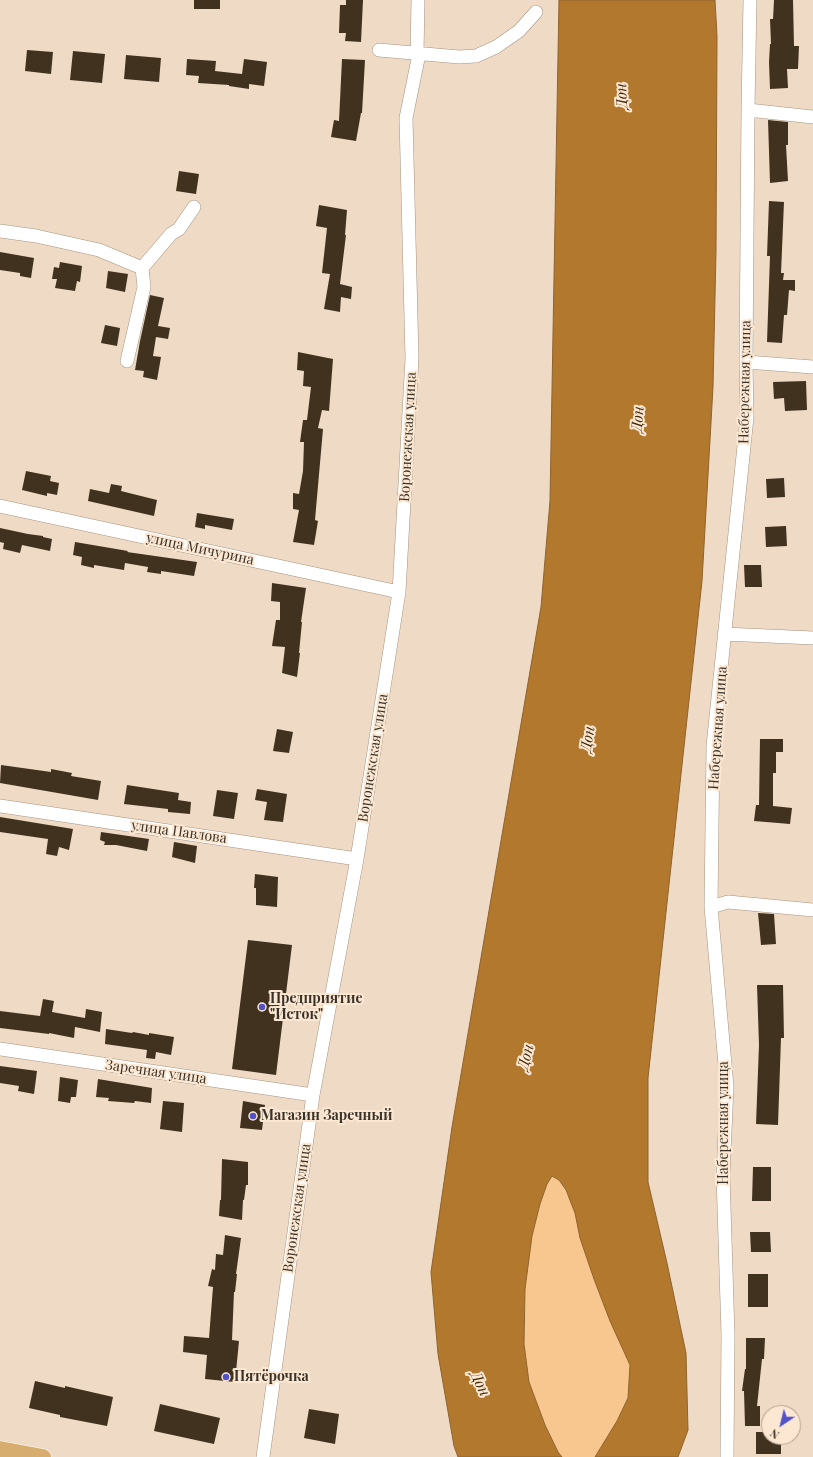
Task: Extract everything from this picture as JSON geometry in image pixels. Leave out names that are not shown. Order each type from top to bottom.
[{"type":"main road","points":[[0,1449],[43,1457]]},
{"type":"street","name":"Воронежская улица","points":[[263,1457],[313,1095],[357,858],[399,592],[412,358],[406,118],[418,54],[418,0]]},
{"type":"street","name":"Набережная улица","points":[[727,1457],[728,1336],[723,1175],[727,1087],[711,907],[713,746],[747,417],[746,362],[750,0]]},
{"type":"street","points":[[378,50],[459,57],[476,56],[496,47],[519,31],[536,12]]},
{"type":"street","points":[[748,110],[813,117]]},
{"type":"street","points":[[127,361],[144,287],[142,268],[171,234],[179,229],[194,207]]},
{"type":"street","points":[[0,231],[36,236],[99,250],[142,268]]},
{"type":"street","points":[[746,362],[813,367]]},
{"type":"street","name":"улица Мичурина","points":[[0,506],[399,592]]},
{"type":"street","points":[[724,634],[813,638]]},
{"type":"street","name":"улица Павлова","points":[[0,806],[357,858]]},
{"type":"street","points":[[711,907],[728,902],[813,910]]},
{"type":"street","name":"Заречная улица","points":[[0,1049],[313,1095]]},
{"type":"shaded area","points":[[552,1176],[559,1180],[570,1200],[575,1213],[580,1238],[610,1321],[630,1365],[628,1398],[617,1421],[595,1457],[562,1457],[545,1425],[529,1382],[524,1344],[525,1289],[532,1236],[540,1204],[547,1184]]},
{"type":"water","name":"Дон","points":[[559,0],[715,0],[717,36],[716,251],[713,387],[702,581],[648,1078],[648,1182],[686,1353],[688,1430],[678,1457],[595,1457],[617,1421],[628,1398],[630,1365],[610,1321],[594,1279],[580,1238],[575,1213],[566,1190],[559,1180],[552,1176],[547,1184],[532,1236],[525,1289],[524,1344],[529,1382],[545,1425],[562,1457],[458,1457],[454,1446],[438,1354],[431,1272],[452,1127],[541,607],[550,501]]},
{"type":"building","points":[[194,0],[220,0],[220,9],[194,9]]},
{"type":"building","points":[[346,0],[363,0],[361,42],[345,41],[346,33],[339,33],[340,5],[346,5]]},
{"type":"building","points":[[774,0],[793,0],[794,46],[799,46],[798,69],[787,69],[788,88],[770,89],[770,19],[773,19]]},
{"type":"building","points":[[27,50],[53,52],[51,74],[25,71]]},
{"type":"building","points":[[73,51],[105,54],[102,83],[70,80]]},
{"type":"building","points":[[126,55],[161,58],[159,82],[124,79]]},
{"type":"building","points":[[187,59],[216,61],[215,71],[242,74],[244,59],[267,62],[264,86],[249,84],[249,89],[229,85],[198,83],[199,76],[186,75]]},
{"type":"building","points":[[342,59],[365,60],[362,113],[356,141],[331,137],[334,120],[339,121]]},
{"type":"building","points":[[768,120],[788,122],[788,145],[786,145],[788,181],[770,183]]},
{"type":"building","points":[[179,171],[199,174],[196,194],[176,191]]},
{"type":"building","points":[[769,201],[784,202],[781,273],[784,273],[783,280],[795,280],[795,291],[789,290],[787,315],[784,315],[782,343],[767,342],[770,256],[767,256]]},
{"type":"building","points":[[319,205],[347,210],[346,235],[340,284],[352,287],[351,299],[341,297],[340,312],[324,309],[330,274],[322,273],[327,228],[316,226]]},
{"type":"building","points":[[0,252],[34,258],[31,278],[20,276],[20,273],[0,270]]},
{"type":"building","points":[[60,262],[82,266],[80,282],[77,281],[75,291],[55,288],[57,279],[52,279],[54,267],[59,268]]},
{"type":"building","points":[[108,271],[128,274],[125,292],[106,288]]},
{"type":"building","points":[[150,295],[164,298],[158,326],[170,328],[168,339],[156,337],[153,356],[161,357],[157,380],[143,377],[144,371],[135,370]]},
{"type":"building","points":[[105,325],[120,328],[117,346],[101,343]]},
{"type":"building","points":[[298,352],[333,359],[329,411],[322,410],[318,428],[323,429],[315,520],[318,521],[314,545],[293,542],[299,510],[293,509],[293,493],[299,494],[303,471],[304,442],[300,442],[303,420],[307,420],[311,387],[303,386],[304,371],[297,370]]},
{"type":"building","points":[[806,381],[807,410],[785,411],[784,398],[774,399],[773,382]]},
{"type":"building","points":[[26,471],[51,476],[50,481],[59,483],[57,495],[47,493],[47,496],[22,490]]},
{"type":"building","points":[[784,478],[785,497],[767,498],[766,479]]},
{"type":"building","points":[[111,484],[122,486],[121,491],[157,500],[154,516],[88,501],[90,489],[109,493]]},
{"type":"building","points":[[197,513],[234,519],[232,530],[205,525],[205,529],[195,527]]},
{"type":"building","points":[[786,526],[787,546],[766,547],[765,527]]},
{"type":"building","points":[[0,528],[52,539],[50,551],[22,545],[20,553],[3,549],[4,543],[0,542]]},
{"type":"building","points":[[75,542],[128,551],[127,552],[197,562],[194,576],[161,571],[161,574],[147,572],[148,567],[125,563],[124,570],[94,565],[94,568],[81,565],[82,557],[73,555]]},
{"type":"building","points":[[744,565],[761,565],[762,587],[745,587]]},
{"type":"building","points":[[272,583],[306,588],[301,622],[300,653],[297,677],[282,673],[285,647],[272,646],[276,620],[280,620],[280,602],[271,601]]},
{"type":"building","points":[[277,729],[293,732],[289,753],[273,751]]},
{"type":"building","points":[[760,739],[783,739],[783,752],[776,752],[776,773],[773,773],[773,806],[792,808],[790,824],[754,821],[756,805],[759,805]]},
{"type":"building","points":[[1,765],[51,772],[51,769],[72,773],[71,776],[101,781],[98,800],[0,783]]},
{"type":"building","points":[[127,785],[179,793],[178,800],[191,802],[190,814],[168,812],[168,809],[124,804]]},
{"type":"building","points":[[257,789],[287,794],[283,822],[264,820],[267,802],[255,800]]},
{"type":"building","points":[[217,790],[238,793],[234,819],[213,816]]},
{"type":"building","points":[[0,817],[73,829],[69,850],[59,847],[57,856],[46,854],[48,839],[0,832]]},
{"type":"building","points":[[101,832],[149,839],[147,851],[116,845],[104,845],[105,842],[100,840]]},
{"type":"building","points":[[174,842],[197,846],[195,863],[172,857]]},
{"type":"building","points":[[255,874],[278,877],[277,907],[256,905],[256,888],[254,888]]},
{"type":"building","points":[[758,913],[774,914],[776,944],[761,945]]},
{"type":"building","name":"Предприятие \"Исток\"","points":[[248,940],[292,945],[276,1075],[232,1069]]},
{"type":"building","points":[[757,985],[783,985],[784,1038],[781,1038],[778,1125],[756,1124],[759,1045]]},
{"type":"building","points":[[43,999],[54,1001],[52,1012],[85,1018],[86,1009],[102,1012],[100,1032],[75,1027],[74,1038],[49,1033],[0,1028],[0,1011],[40,1016]]},
{"type":"building","points":[[106,1029],[174,1037],[171,1055],[156,1052],[155,1059],[146,1058],[147,1050],[105,1044]]},
{"type":"building","points":[[0,1066],[37,1071],[34,1094],[18,1091],[19,1086],[0,1083]]},
{"type":"building","points":[[60,1077],[78,1080],[76,1097],[71,1097],[70,1103],[58,1101]]},
{"type":"building","points":[[98,1079],[152,1088],[151,1103],[135,1101],[134,1103],[108,1101],[109,1098],[96,1097]]},
{"type":"building","points":[[163,1101],[184,1103],[182,1132],[160,1129]]},
{"type":"building","name":"Магазин Заречный","points":[[243,1101],[265,1105],[262,1130],[240,1128]]},
{"type":"building","points":[[222,1159],[248,1162],[248,1185],[246,1185],[243,1200],[242,1220],[219,1216]]},
{"type":"building","points":[[753,1167],[771,1167],[771,1201],[752,1201]]},
{"type":"building","points":[[750,1232],[770,1232],[771,1252],[751,1252]]},
{"type":"building","points":[[225,1235],[241,1238],[234,1292],[232,1340],[239,1341],[235,1382],[205,1379],[207,1355],[183,1352],[184,1336],[209,1338],[213,1287],[208,1286],[212,1269],[215,1270],[216,1254],[223,1255]]},
{"type":"building","points":[[748,1274],[768,1274],[768,1307],[748,1307]]},
{"type":"building","points":[[746,1338],[765,1338],[764,1359],[762,1359],[757,1406],[760,1406],[760,1426],[745,1426],[744,1391],[742,1391],[746,1369]]},
{"type":"building","points":[[35,1381],[113,1397],[107,1426],[60,1417],[60,1415],[29,1408]]},
{"type":"building","points":[[160,1404],[220,1418],[214,1444],[154,1431]]},
{"type":"building","points":[[309,1409],[339,1414],[335,1444],[304,1438]]},
{"type":"building","points":[[756,1432],[761,1432],[761,1445],[781,1445],[781,1454],[756,1454]]},
{"type":"place","name":"Предприятие \"Исток\"","points":[[262,1007]]},
{"type":"place","name":"Магазин Заречный","points":[[253,1116]]},
{"type":"place","name":"Пятёрочка","points":[[226,1377]]}]
